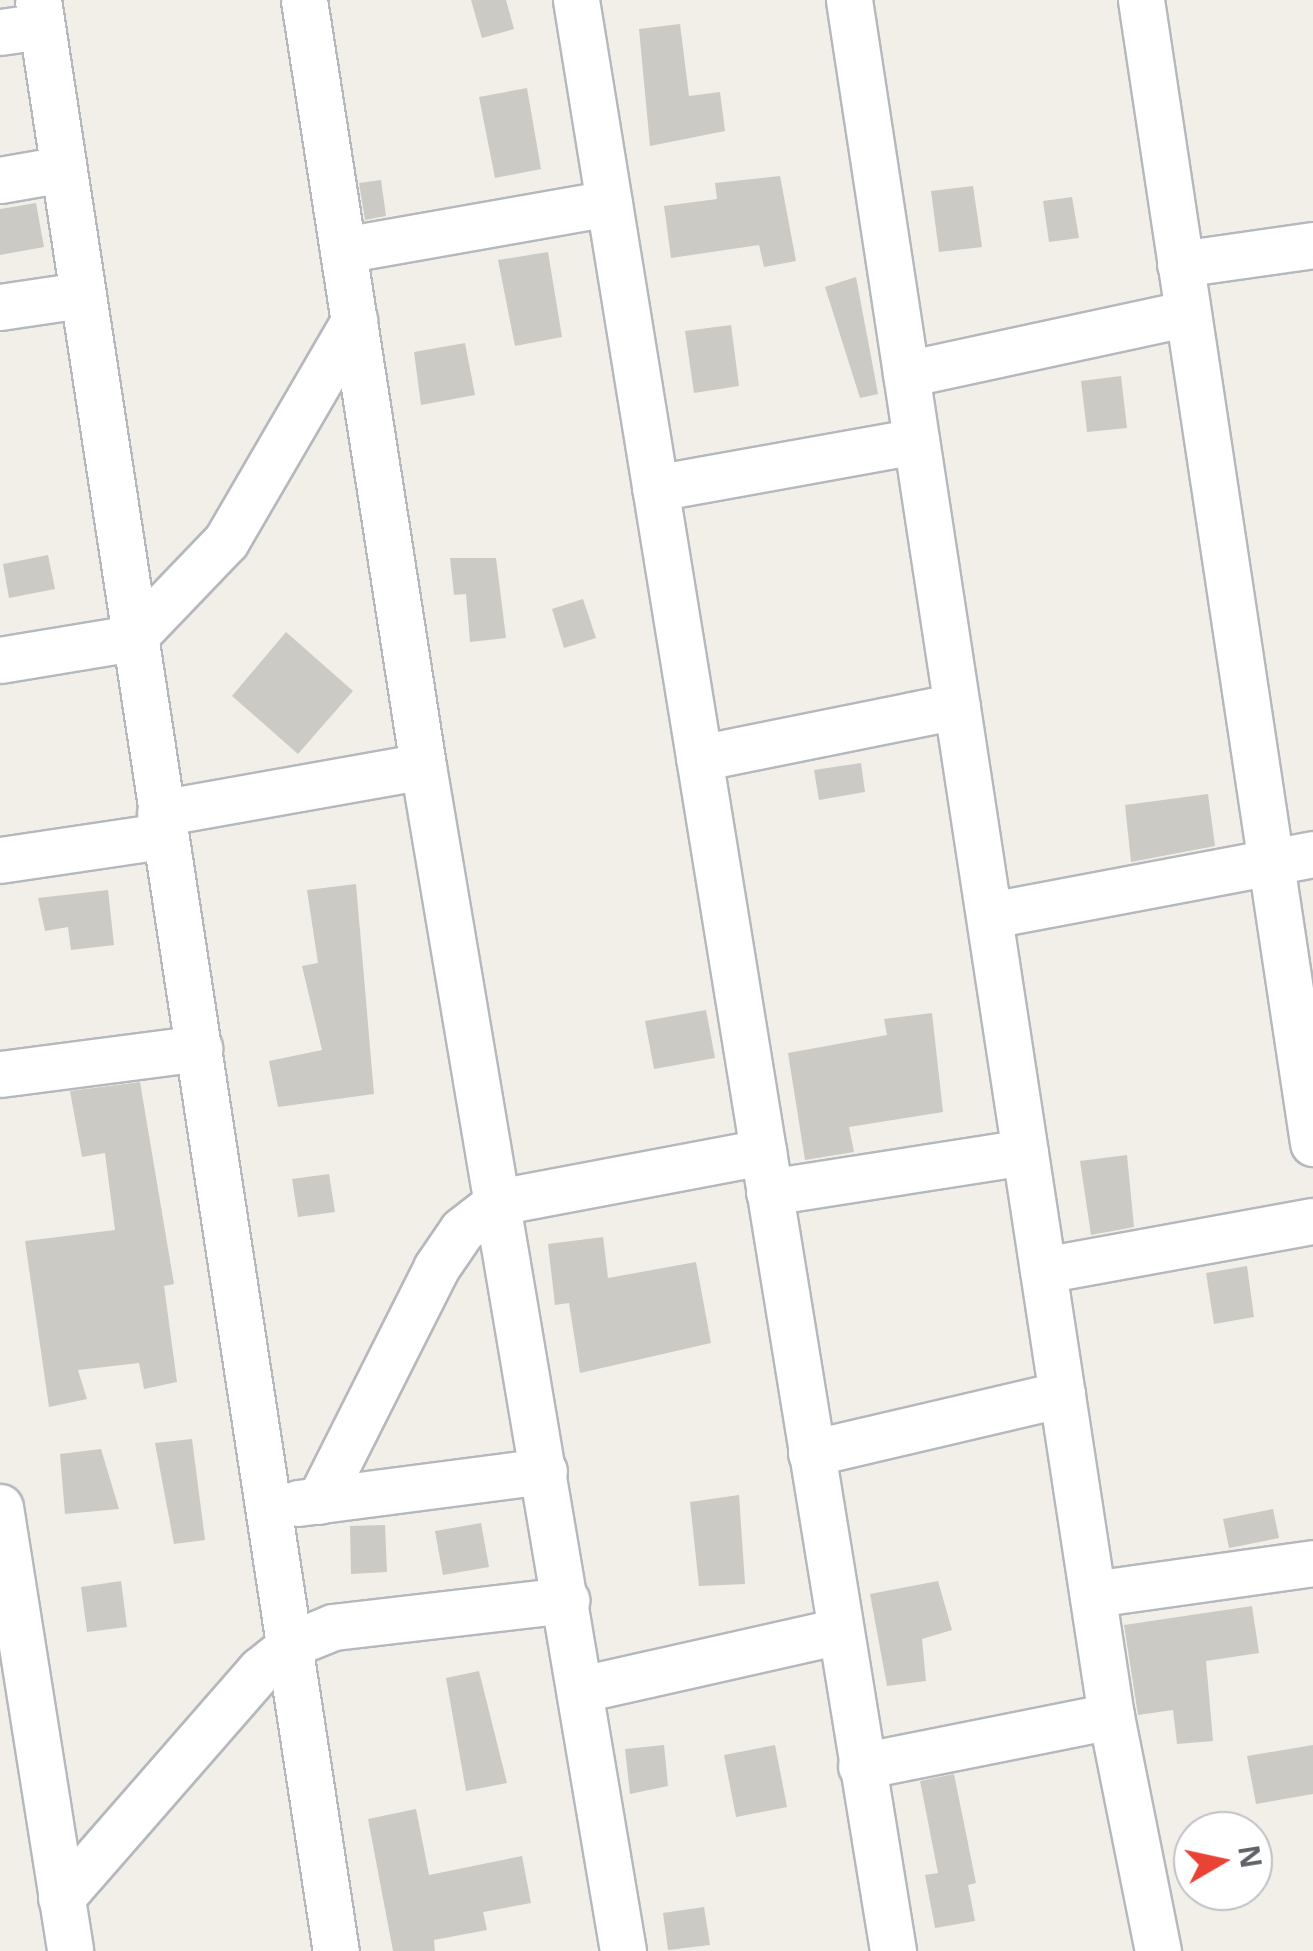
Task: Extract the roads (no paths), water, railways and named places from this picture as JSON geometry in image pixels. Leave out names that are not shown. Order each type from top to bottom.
[{"type":"street","points":[[304,0],[423,766],[582,1689],[623,1951]]},
{"type":"street","points":[[576,0],[893,1951]]},
{"type":"street","points":[[849,0],[1111,1716],[1158,1951]]},
{"type":"street","points":[[1141,0],[1187,313],[1293,858],[1313,1143]]},
{"type":"street","points":[[27,20],[64,169],[162,825],[274,1506],[336,1951]]},
{"type":"street","points":[[0,180],[64,169]]},
{"type":"street","points":[[343,250],[609,202]]},
{"type":"street","points":[[1180,264],[1313,245]]},
{"type":"street","points":[[0,307],[82,295]]},
{"type":"street","points":[[906,374],[1187,313]]},
{"type":"street","points":[[0,660],[133,638],[226,541],[354,321]]},
{"type":"street","points":[[655,488],[916,442]]},
{"type":"street","points":[[699,758],[957,706]]},
{"type":"street","points":[[0,860],[423,766]]},
{"type":"street","points":[[991,915],[1293,858]]},
{"type":"street","points":[[0,1074],[199,1048]]},
{"type":"street","points":[[319,1500],[436,1268],[462,1230],[498,1202],[766,1172],[1025,1152]]},
{"type":"street","points":[[1043,1270],[1313,1221]]},
{"type":"street","points":[[811,1454],[1062,1394]]},
{"type":"street","points":[[274,1506],[544,1471]]},
{"type":"street","points":[[2,1533],[70,1951]]},
{"type":"street","points":[[1092,1594],[1313,1562]]},
{"type":"street","points":[[62,1898],[260,1670],[294,1643],[333,1627],[566,1600]]},
{"type":"street","points":[[582,1689],[840,1631]]},
{"type":"street","points":[[861,1766],[1111,1716]]}]
